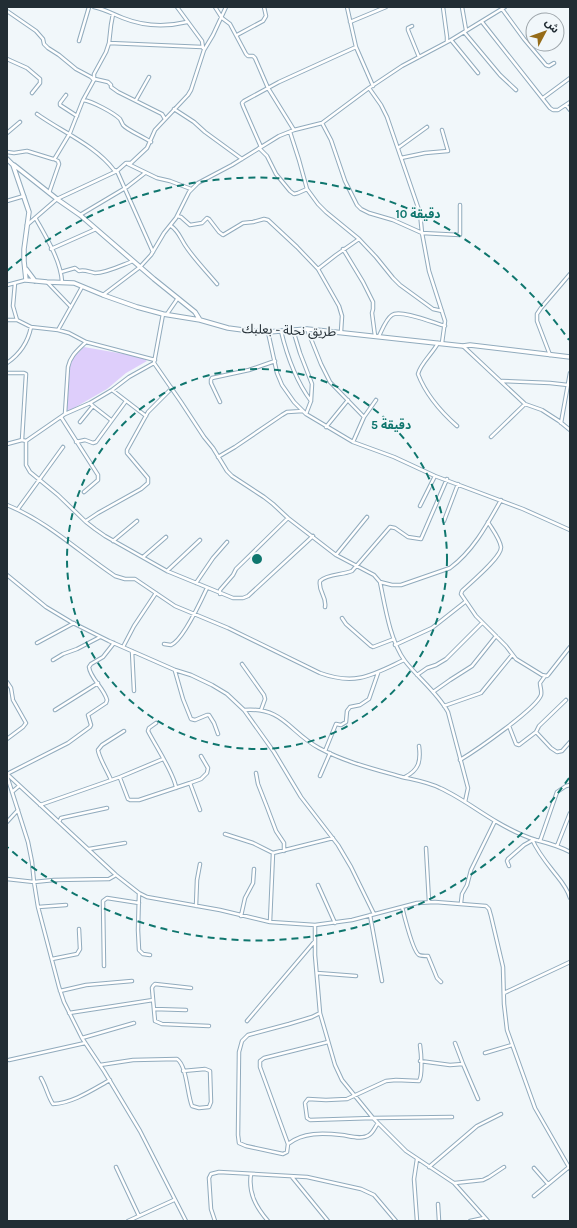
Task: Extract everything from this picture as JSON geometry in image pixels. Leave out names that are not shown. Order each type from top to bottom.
[{"type":"street","points":[[79,41],[89,7]]},
{"type":"street","points":[[94,7],[125,19],[151,24],[166,26],[187,22]]},
{"type":"street","points":[[177,7],[202,41],[203,48]]},
{"type":"street","points":[[215,7],[222,18],[230,24],[248,56],[253,56],[255,58],[268,88],[294,130]]},
{"type":"street","points":[[27,225],[57,199],[117,171],[126,163],[131,163],[147,148],[151,142],[155,130],[191,90],[203,48],[222,18],[226,7]]},
{"type":"street","points":[[237,35],[263,21],[266,16],[264,7]]},
{"type":"street","points":[[347,7],[356,47],[373,86]]},
{"type":"street","points":[[350,22],[386,7]]},
{"type":"street","points":[[443,7],[447,39],[446,42]]},
{"type":"street","points":[[462,7],[465,31],[500,75],[516,90]]},
{"type":"street","points":[[103,295],[140,267],[153,253],[177,216],[191,189],[198,183],[279,136],[294,130],[322,123],[332,114],[402,66],[451,40],[503,8],[524,39],[546,65],[549,66],[554,63]]},
{"type":"street","points":[[7,11],[36,32],[43,39],[44,44],[48,48],[76,69],[94,80],[108,82],[118,92],[162,114],[165,119]]},
{"type":"street","points":[[54,159],[70,133],[83,100],[94,80],[94,74],[106,52],[109,44],[113,14]]},
{"type":"street","points":[[482,22],[553,110],[558,110],[570,102]]},
{"type":"street","points":[[412,26],[408,28],[408,30],[420,57]]},
{"type":"street","points":[[451,40],[478,73]]},
{"type":"street","points":[[109,44],[203,48]]},
{"type":"street","points":[[307,189],[298,194],[294,194],[276,174],[267,156],[260,147],[242,103],[246,99],[268,88],[356,47]]},
{"type":"street","points":[[7,59],[27,68],[40,79],[40,83],[32,93]]},
{"type":"street","points":[[136,100],[149,77]]},
{"type":"street","points":[[543,98],[570,78]]},
{"type":"street","points":[[369,88],[384,110],[420,213],[422,233],[430,271],[445,321],[440,343],[420,368],[418,374],[436,406],[456,426]]},
{"type":"street","points":[[66,95],[60,103],[60,106],[77,116]]},
{"type":"street","points":[[83,100],[100,106],[114,115],[123,125],[151,142]]},
{"type":"street","points":[[566,105],[570,110]]},
{"type":"street","points":[[174,109],[242,158]]},
{"type":"street","points":[[37,114],[54,126],[70,133],[102,156],[114,170],[117,171],[153,253]]},
{"type":"street","points":[[7,133],[20,122]]},
{"type":"street","points":[[322,123],[331,140],[345,181],[357,205],[365,211],[393,220],[422,233],[460,235],[460,205]]},
{"type":"street","points":[[398,148],[427,127]]},
{"type":"street","points":[[401,158],[425,153],[448,152],[442,130]]},
{"type":"street","points":[[290,132],[307,189],[318,204],[359,239],[400,285],[433,309],[442,311]]},
{"type":"street","points":[[7,152],[14,153],[27,151],[54,159],[58,162],[59,164],[50,193]]},
{"type":"street","points":[[7,159],[57,199],[80,215],[195,312],[200,320]]},
{"type":"street","points":[[126,163],[144,172],[191,189]]},
{"type":"street","points":[[7,285],[26,280],[24,249],[29,212],[13,164]]},
{"type":"street","points":[[80,215],[124,188],[144,172]]},
{"type":"street","points":[[7,200],[24,196]]},
{"type":"street","points":[[177,216],[181,217],[190,225],[202,222],[207,218],[220,234],[223,234],[243,222],[253,222],[266,219],[297,246],[318,269],[339,306],[342,316],[341,332]]},
{"type":"street","points":[[36,218],[62,272],[62,282]]},
{"type":"street","points":[[171,226],[178,232],[181,240],[217,284]]},
{"type":"street","points":[[51,249],[96,229]]},
{"type":"street","points":[[318,269],[359,239]]},
{"type":"street","points":[[344,249],[373,302],[372,313],[377,337]]},
{"type":"street","points":[[62,272],[75,268],[79,271],[83,270],[95,273],[110,270],[133,261]]},
{"type":"street","points":[[25,269],[35,281]]},
{"type":"street","points":[[550,354],[537,321],[537,314],[570,274]]},
{"type":"street","name":"طريق نحلة - بعلبك","points":[[26,280],[74,283],[137,307],[200,320],[228,328],[268,332],[307,329],[463,346],[470,345],[570,357]]},
{"type":"street","points":[[47,282],[70,307]]},
{"type":"street","points":[[15,283],[14,311],[17,320]]},
{"type":"street","points":[[58,330],[82,287]]},
{"type":"street","points":[[7,444],[22,440],[26,441],[65,414],[90,403],[155,362],[165,314],[178,298]]},
{"type":"street","points":[[377,337],[390,316],[396,313],[423,318],[445,326]]},
{"type":"street","points":[[7,320],[17,320],[31,327],[58,330],[69,333],[86,342],[155,362],[218,458],[232,476],[264,497],[288,518],[336,555],[374,575],[380,582],[395,645],[404,660],[433,692],[448,712],[468,788],[465,802]]},
{"type":"street","points":[[7,363],[24,346],[31,327]]},
{"type":"street","points":[[292,329],[312,384],[311,401],[306,414]]},
{"type":"street","points":[[307,329],[324,372],[336,389],[364,417]]},
{"type":"street","points":[[281,331],[298,381],[311,401]]},
{"type":"street","points":[[268,332],[277,373],[282,385],[294,402],[306,414],[353,442],[394,457],[435,476],[447,479],[501,500],[570,530]]},
{"type":"street","points":[[65,414],[69,361],[86,342]]},
{"type":"street","points":[[463,346],[525,404],[542,410],[570,430]]},
{"type":"street","points":[[220,402],[211,382],[212,378],[249,370],[275,361]]},
{"type":"street","points":[[7,373],[26,374],[22,440]]},
{"type":"street","points":[[561,423],[570,373]]},
{"type":"street","points":[[501,381],[550,383],[568,386]]},
{"type":"street","points":[[86,522],[98,513],[141,489],[148,483],[148,478],[127,452],[148,412],[172,388]]},
{"type":"street","points":[[112,390],[146,416]]},
{"type":"street","points":[[326,427],[348,400]]},
{"type":"street","points":[[353,442],[364,417],[376,400]]},
{"type":"street","points":[[76,442],[85,440],[93,443],[95,442],[126,401]]},
{"type":"street","points":[[90,403],[112,420]]},
{"type":"street","points":[[491,437],[525,404]]},
{"type":"street","points":[[80,422],[93,406]]},
{"type":"street","points":[[218,458],[282,415],[288,412],[303,411]]},
{"type":"street","points":[[61,417],[99,477],[96,482],[84,492]]},
{"type":"street","points":[[26,441],[27,467],[30,472],[67,502],[86,522],[113,541],[167,571],[220,594],[233,598],[243,598],[248,596],[313,536]]},
{"type":"street","points":[[18,509],[62,447]]},
{"type":"street","points":[[420,506],[435,476]]},
{"type":"street","points":[[325,607],[326,600],[319,588],[320,581],[323,578],[352,572],[391,527],[408,537],[421,539],[447,479]]},
{"type":"street","points":[[444,521],[458,484]]},
{"type":"street","points":[[380,582],[392,585],[401,585],[450,568],[461,560],[481,534],[501,500]]},
{"type":"street","points":[[7,505],[18,509],[43,524],[115,576],[125,579],[135,578],[175,606],[194,613],[305,666],[330,676],[341,678],[364,677],[378,673],[404,660]]},
{"type":"street","points":[[336,555],[367,517]]},
{"type":"street","points":[[220,594],[220,590],[233,575],[236,569],[288,518]]},
{"type":"street","points":[[113,541],[137,521]]},
{"type":"street","points":[[488,522],[500,545],[500,553],[478,577],[462,591],[461,594],[465,602],[482,623],[506,646],[518,661],[545,676]]},
{"type":"street","points":[[143,557],[166,537]]},
{"type":"street","points":[[167,571],[200,540]]},
{"type":"street","points":[[196,583],[227,542]]},
{"type":"street","points":[[7,575],[46,607],[74,623],[100,637],[175,670],[191,675],[228,694],[244,710],[274,752],[301,797],[333,838],[351,867],[374,914]]},
{"type":"street","points":[[164,644],[170,645],[175,643],[194,613],[207,588]]},
{"type":"street","points":[[123,647],[134,626],[156,594]]},
{"type":"street","points":[[395,645],[432,628],[465,602]]},
{"type":"street","points":[[342,618],[346,624],[371,646],[375,646],[394,638]]},
{"type":"street","points":[[37,643],[74,623]]},
{"type":"street","points":[[417,675],[426,668],[436,665],[446,659],[482,623]]},
{"type":"street","points":[[433,692],[472,666],[496,636]]},
{"type":"street","points":[[53,660],[100,637]]},
{"type":"street","points":[[7,774],[68,743],[89,729],[91,725],[88,718],[89,714],[107,701],[106,695],[89,671],[89,667],[105,655],[114,643]]},
{"type":"street","points":[[460,760],[509,726],[539,699],[541,680],[548,675],[570,647]]},
{"type":"street","points":[[132,651],[134,691]]},
{"type":"street","points":[[444,706],[481,693],[512,655]]},
{"type":"street","points":[[242,664],[264,695],[265,699],[260,710]]},
{"type":"street","points":[[175,670],[183,699],[191,719],[195,720],[209,715],[218,734]]},
{"type":"street","points":[[325,751],[336,724],[341,725],[346,722],[347,711],[350,707],[360,705],[369,699],[378,673]]},
{"type":"street","points":[[7,682],[12,690],[13,700],[26,723],[23,728],[7,739]]},
{"type":"street","points":[[55,710],[98,683]]},
{"type":"street","points":[[509,726],[517,745],[536,732],[539,726],[566,700]]},
{"type":"street","points":[[244,710],[260,710],[276,715],[311,744],[325,751],[353,762],[439,787],[495,821],[533,839],[558,846],[570,852]]},
{"type":"street","points":[[156,723],[149,728],[148,731],[172,776],[176,788]]},
{"type":"street","points":[[111,780],[98,750],[102,745],[124,732]]},
{"type":"street","points":[[536,732],[551,748],[557,752],[562,751],[570,742]]},
{"type":"street","points":[[404,777],[411,773],[420,762],[420,746]]},
{"type":"street","points":[[320,776],[330,753]]},
{"type":"street","points":[[120,778],[127,798],[130,800],[139,800],[201,779],[208,771],[208,768],[201,756]]},
{"type":"street","points":[[40,805],[120,778],[162,759]]},
{"type":"street","points":[[256,773],[258,784],[276,831],[284,843],[284,851]]},
{"type":"street","points":[[7,774],[116,874],[139,893],[147,897],[270,922],[315,925],[352,920],[417,903],[429,902],[485,905],[489,909],[503,967],[507,1030],[535,1108],[569,1168],[534,1196]]},
{"type":"street","points":[[7,774],[28,842],[38,907],[60,991],[82,1038],[110,1080],[140,1130],[184,1220]]},
{"type":"street","points":[[190,783],[200,810]]},
{"type":"street","points":[[540,841],[557,792],[570,785]]},
{"type":"street","points":[[12,792],[19,786]]},
{"type":"street","points":[[59,822],[61,818],[107,808]]},
{"type":"street","points":[[7,822],[18,810]]},
{"type":"street","points":[[558,846],[570,813]]},
{"type":"street","points":[[461,903],[462,894],[467,885],[470,870],[495,821]]},
{"type":"street","points":[[225,834],[253,843],[273,853],[333,838]]},
{"type":"street","points":[[509,866],[507,861],[508,859],[533,839]]},
{"type":"street","points":[[533,839],[539,852],[565,885],[570,898]]},
{"type":"street","points":[[89,850],[125,843]]},
{"type":"street","points":[[426,848],[429,902]]},
{"type":"street","points":[[270,922],[273,853]]},
{"type":"street","points":[[196,906],[197,880],[200,864]]},
{"type":"street","points":[[241,916],[245,898],[253,883],[254,869]]},
{"type":"street","points":[[7,879],[34,882],[109,879],[116,874]]},
{"type":"street","points":[[318,885],[335,923]]},
{"type":"street","points":[[139,893],[139,950],[143,954],[150,955]]},
{"type":"street","points":[[104,966],[104,899],[107,898],[139,904]]},
{"type":"street","points":[[38,907],[66,905]]},
{"type":"street","points":[[402,907],[410,937],[418,954],[428,956],[437,978],[441,982]]},
{"type":"street","points":[[370,915],[382,981]]},
{"type":"street","points":[[315,925],[316,973],[320,1013],[338,1073],[342,1080],[378,1123],[417,1159],[454,1184],[487,1220]]},
{"type":"street","points":[[52,959],[77,954],[80,949],[79,929]]},
{"type":"street","points":[[247,1021],[315,941]]},
{"type":"street","points":[[504,993],[570,962]]},
{"type":"street","points":[[316,973],[356,976]]},
{"type":"street","points":[[60,991],[86,985],[132,981]]},
{"type":"street","points":[[191,988],[156,984],[152,986],[155,1021],[158,1023],[209,1026]]},
{"type":"street","points":[[69,1013],[153,1000]]},
{"type":"street","points":[[154,1009],[186,1010]]},
{"type":"street","points":[[320,1013],[312,1017],[248,1035],[244,1038],[240,1045],[238,1080],[238,1141],[242,1145],[283,1154],[287,1152],[288,1144],[260,1067],[260,1061],[264,1058],[328,1042]]},
{"type":"street","points":[[82,1038],[134,1023]]},
{"type":"street","points":[[9,1060],[85,1043]]},
{"type":"street","points":[[455,1043],[478,1099]]},
{"type":"street","points":[[420,1045],[421,1078],[419,1081],[396,1080],[386,1082],[347,1099],[308,1099],[305,1104],[307,1118],[312,1120],[452,1117]]},
{"type":"street","points":[[485,1053],[512,1045]]},
{"type":"street","points":[[100,1065],[133,1060],[177,1059],[181,1063],[192,1106],[199,1108],[209,1107],[211,1102],[210,1071],[205,1069],[183,1070]]},
{"type":"street","points":[[420,1061],[450,1065],[463,1064]]},
{"type":"street","points":[[41,1078],[53,1104],[80,1096],[110,1080]]},
{"type":"street","points":[[429,1167],[477,1126],[501,1114]]},
{"type":"street","points":[[288,1144],[301,1137],[314,1134],[340,1134],[363,1138],[371,1134],[378,1123]]},
{"type":"street","points":[[417,1159],[414,1179],[417,1221]]},
{"type":"street","points":[[454,1184],[483,1180],[504,1167]]},
{"type":"street","points":[[116,1168],[139,1216]]},
{"type":"street","points":[[534,1168],[548,1184]]},
{"type":"street","points":[[215,1221],[211,1209],[208,1178],[214,1173],[219,1172],[307,1177],[370,1193],[396,1221]]},
{"type":"street","points":[[251,1174],[250,1182],[252,1196],[268,1221]]},
{"type":"street","points":[[292,1176],[328,1221]]},
{"type":"street","points":[[128,1221],[174,1200]]},
{"type":"street","points":[[438,1204],[439,1221]]},
{"type":"street","points":[[470,1221],[487,1220]]},
{"type":"shaded area","points":[[84,347],[141,357],[147,361],[126,373],[107,389],[67,412],[65,408],[69,362]]}]
